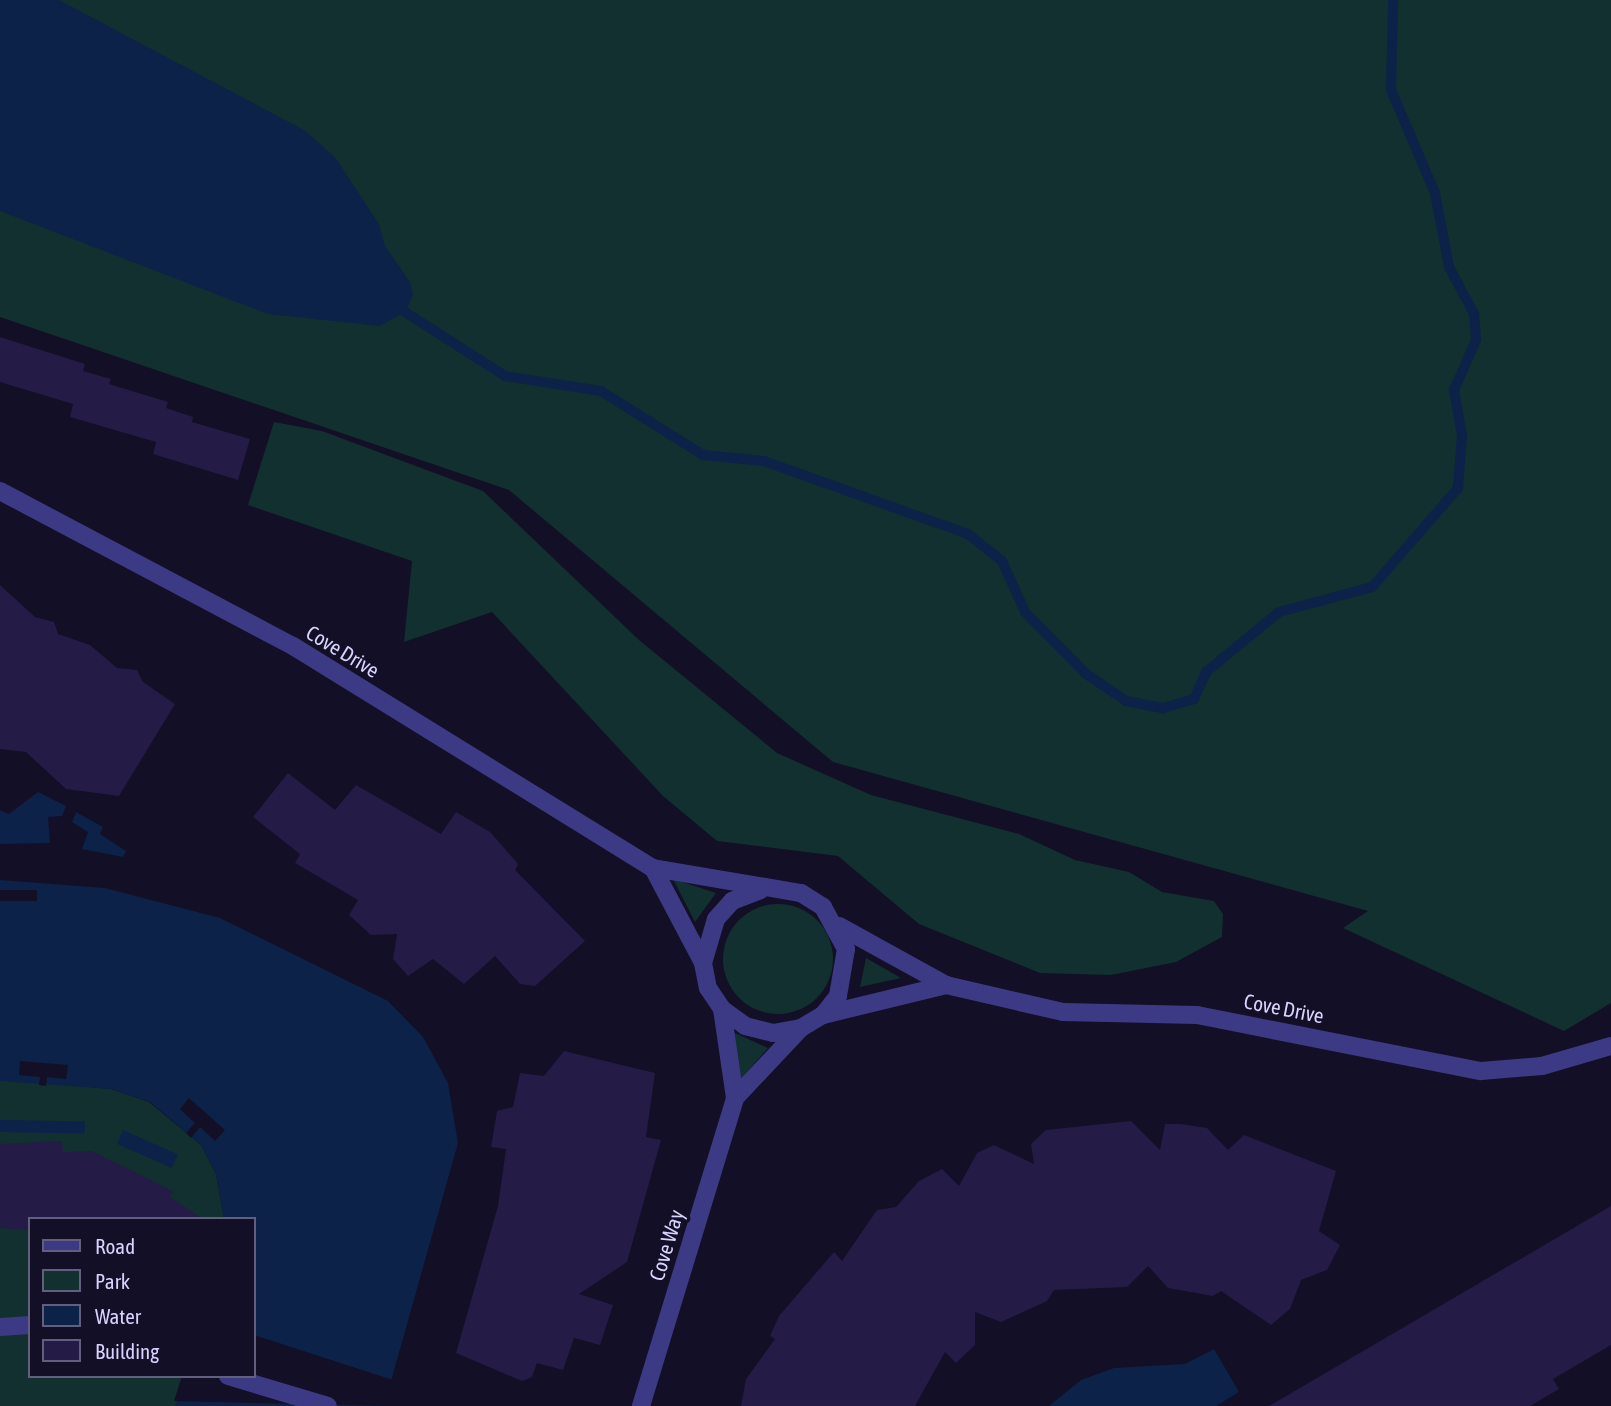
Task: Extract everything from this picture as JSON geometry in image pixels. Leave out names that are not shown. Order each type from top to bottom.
[{"type":"street","name":"Cove Drive","points":[[0,491],[293,646],[653,868],[801,893],[839,926],[946,985],[1063,1012],[1197,1015],[1481,1071],[1542,1066],[1611,1046]]},
{"type":"street","points":[[653,868],[703,963],[722,1009],[754,1028],[801,1028]]},
{"type":"street","points":[[703,963],[705,940],[732,901],[776,888]]},
{"type":"street","points":[[823,1015],[846,974],[839,926]]},
{"type":"street","name":"Cove Drive","points":[[801,1028],[823,1015],[946,985]]},
{"type":"street","name":"Cove Way","points":[[641,1406],[735,1098],[722,1009]]},
{"type":"street","name":"Cove Way","points":[[735,1098],[801,1028]]},
{"type":"street","points":[[0,1327],[28,1325]]},
{"type":"street","points":[[236,1378],[328,1406]]},
{"type":"green space","points":[[0,0],[1611,0],[1611,1003],[1564,1031],[1343,928],[1368,911],[833,762],[509,490],[0,317]]},
{"type":"green space","points":[[274,422],[322,431],[483,491],[639,640],[777,753],[871,795],[1019,834],[1075,860],[1129,872],[1162,892],[1214,901],[1223,914],[1222,937],[1176,962],[1111,975],[1040,973],[919,924],[838,856],[717,841],[663,796],[492,612],[404,642],[412,561],[248,505]]},
{"type":"green space","points":[[673,879],[716,893],[695,922]]},
{"type":"green space","points":[[778,904],[799,909],[817,920],[828,938],[833,959],[828,980],[817,998],[799,1009],[778,1014],[757,1009],[739,998],[728,980],[723,959],[728,938],[739,920],[757,909]]},
{"type":"green space","points":[[866,958],[901,978],[860,987]]},
{"type":"green space","points":[[733,1032],[768,1048],[740,1080]]},
{"type":"green space","points":[[20,1080],[111,1089],[149,1102],[201,1145],[216,1174],[224,1217],[28,1217],[28,1378],[184,1378],[176,1406],[0,1406],[0,1081]]},
{"type":"water","points":[[0,0],[59,0],[304,130],[335,157],[379,224],[385,246],[410,282],[413,295],[405,312],[380,326],[268,314],[0,211]]},
{"type":"water","points":[[38,792],[66,806],[62,816],[48,817],[50,843],[0,844],[0,810],[9,814]]},
{"type":"water","points":[[76,812],[103,827],[100,834],[126,851],[123,857],[82,849],[88,832],[72,822]]},
{"type":"water","points":[[0,880],[105,888],[220,918],[388,1001],[423,1037],[448,1083],[458,1143],[384,1406],[176,1406],[184,1378],[256,1378],[256,1217],[224,1217],[216,1174],[201,1145],[150,1102],[111,1089],[0,1081]]},
{"type":"water","points":[[0,1120],[85,1121],[85,1133],[0,1132]]},
{"type":"water","points":[[123,1130],[178,1154],[172,1168],[117,1144]]},
{"type":"water","points":[[1214,1349],[1239,1392],[1216,1406],[1049,1406],[1081,1380],[1114,1368],[1185,1364]]},
{"type":"pier","points":[[0,890],[37,890],[37,901],[0,901]]},
{"type":"pier","points":[[20,1061],[68,1065],[66,1079],[47,1077],[46,1086],[39,1085],[40,1077],[19,1075]]},
{"type":"pier","points":[[189,1098],[225,1130],[215,1141],[200,1127],[191,1138],[186,1133],[195,1123],[180,1109]]},
{"type":"pier","points":[[256,1336],[393,1380],[387,1406],[174,1401],[181,1378],[256,1378]]},
{"type":"building","points":[[0,337],[85,364],[83,371],[111,379],[109,384],[168,402],[166,408],[193,417],[192,422],[250,439],[238,480],[153,454],[156,442],[70,417],[73,404],[0,382]]},
{"type":"building","points":[[0,585],[35,617],[54,622],[58,634],[90,645],[117,668],[137,670],[143,682],[175,704],[119,796],[66,789],[26,752],[0,749]]},
{"type":"building","points":[[288,773],[335,810],[356,785],[441,834],[456,812],[490,832],[518,864],[515,870],[585,941],[535,986],[520,984],[495,956],[464,984],[433,959],[408,976],[393,959],[397,934],[371,935],[349,915],[358,900],[295,863],[300,854],[253,817]]},
{"type":"building","points":[[564,1051],[655,1073],[646,1137],[661,1140],[627,1262],[579,1294],[613,1305],[600,1345],[574,1338],[563,1370],[537,1363],[532,1377],[522,1381],[456,1353],[498,1206],[506,1149],[491,1147],[497,1111],[513,1107],[520,1073],[544,1076]]},
{"type":"building","points":[[1131,1121],[1160,1150],[1165,1124],[1181,1124],[1207,1128],[1228,1150],[1244,1135],[1336,1171],[1319,1231],[1340,1245],[1327,1270],[1301,1280],[1290,1309],[1271,1325],[1221,1291],[1213,1296],[1168,1288],[1148,1266],[1127,1287],[1054,1290],[1047,1301],[1001,1322],[975,1312],[975,1345],[956,1363],[945,1352],[915,1406],[741,1406],[746,1379],[775,1339],[770,1336],[779,1316],[834,1252],[842,1261],[877,1210],[896,1207],[919,1181],[942,1169],[959,1186],[977,1153],[994,1145],[1034,1164],[1031,1144],[1046,1130]]},
{"type":"building","points":[[62,1141],[63,1152],[92,1151],[173,1191],[170,1197],[200,1217],[28,1217],[28,1230],[0,1228],[0,1144]]},
{"type":"building","points":[[1611,1206],[1611,1345],[1553,1379],[1559,1389],[1530,1406],[1269,1406]]},
{"type":"waterway","points":[[405,312],[505,376],[601,391],[703,455],[764,461],[968,534],[1002,561],[1025,612],[1085,673],[1126,701],[1163,708],[1194,699],[1206,672],[1279,612],[1372,587],[1458,488],[1462,436],[1454,390],[1476,340],[1474,314],[1449,267],[1435,193],[1391,90],[1393,0]]}]
